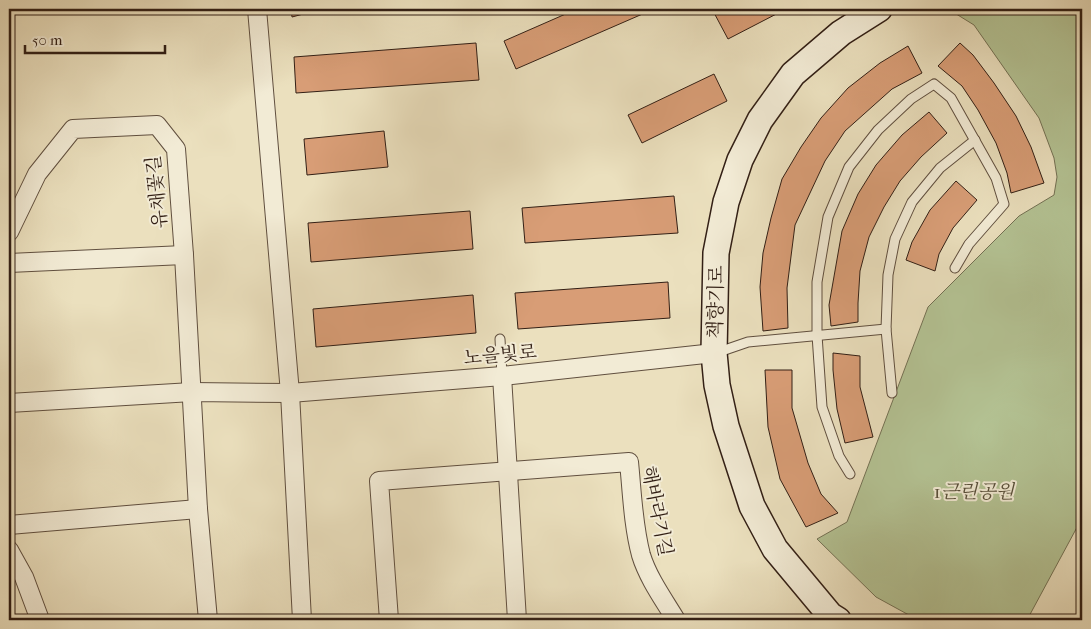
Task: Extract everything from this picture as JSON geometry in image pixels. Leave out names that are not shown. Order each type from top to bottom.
[{"type":"street","points":[[257,9],[290,393],[302,620]]},
{"type":"street","name":"책향기로","points":[[838,620],[830,615],[775,549],[752,506],[726,426],[717,385],[714,353],[716,253],[726,202],[740,160],[760,120],[794,74],[841,34],[879,9]]},
{"type":"street","name":"유채꽃길","points":[[9,232],[37,174],[73,129],[157,125],[176,148],[198,509],[208,620]]},
{"type":"street","name":"유채꽃길","points":[[9,262],[184,255]]},
{"type":"street","name":"노을빛로","points":[[290,393],[502,376],[714,353]]},
{"type":"street","points":[[502,376],[517,620]]},
{"type":"street","points":[[9,403],[192,392],[290,393]]},
{"type":"street","name":"해바라기길","points":[[389,620],[379,481],[630,462],[636,524],[642,556],[653,582],[676,620]]},
{"type":"street","points":[[9,525],[198,509]]},
{"type":"street","points":[[9,550],[24,577],[40,620]]},
{"type":"lane","points":[[850,474],[839,456],[822,407],[817,335],[817,282],[828,217],[849,167],[878,130],[911,99],[934,84],[951,98],[996,178],[1004,204],[969,244],[955,268]]},
{"type":"lane","points":[[892,393],[886,329],[888,275],[895,239],[912,202],[940,168],[975,140]]},
{"type":"lane","points":[[714,353],[748,342],[886,329]]},
{"type":"lane","points":[[500,339],[502,376]]},
{"type":"green space","name":"1근린공원","points":[[952,9],[1082,9],[1082,518],[1027,620],[918,620],[876,597],[817,539],[847,522],[928,307],[1019,216],[1054,195],[1057,177],[1054,158],[1039,118],[974,25],[953,12]]},
{"type":"building","points":[[291,9],[322,9],[292,17]]},
{"type":"building","points":[[577,9],[654,9],[516,69],[504,41]]},
{"type":"building","points":[[712,9],[786,9],[728,39]]},
{"type":"building","points":[[476,43],[479,80],[296,93],[294,57]]},
{"type":"building","points":[[960,43],[973,55],[1016,116],[1031,147],[1044,183],[1011,193],[1007,173],[996,143],[978,110],[962,86],[938,66]]},
{"type":"building","points":[[908,46],[922,73],[892,89],[845,131],[825,161],[795,225],[787,288],[788,328],[763,331],[760,287],[763,253],[782,179],[821,118],[848,88],[880,63]]},
{"type":"building","points":[[714,74],[727,101],[642,143],[628,115]]},
{"type":"building","points":[[929,112],[947,133],[921,157],[900,181],[869,237],[860,271],[858,322],[831,326],[829,305],[842,231],[858,194],[876,165],[902,135]]},
{"type":"building","points":[[384,131],[388,167],[307,175],[304,139]]},
{"type":"building","points":[[956,181],[977,200],[953,228],[939,254],[935,271],[906,260],[912,242],[930,210]]},
{"type":"building","points":[[674,196],[678,233],[525,243],[522,208]]},
{"type":"building","points":[[470,211],[473,249],[311,262],[308,223]]},
{"type":"building","points":[[668,282],[670,318],[518,329],[515,293]]},
{"type":"building","points":[[473,295],[476,333],[316,347],[313,309]]},
{"type":"building","points":[[833,353],[860,356],[860,387],[873,437],[845,443],[837,409]]},
{"type":"building","points":[[765,370],[792,370],[792,408],[808,463],[821,494],[838,513],[806,527],[780,479],[768,427]]}]
